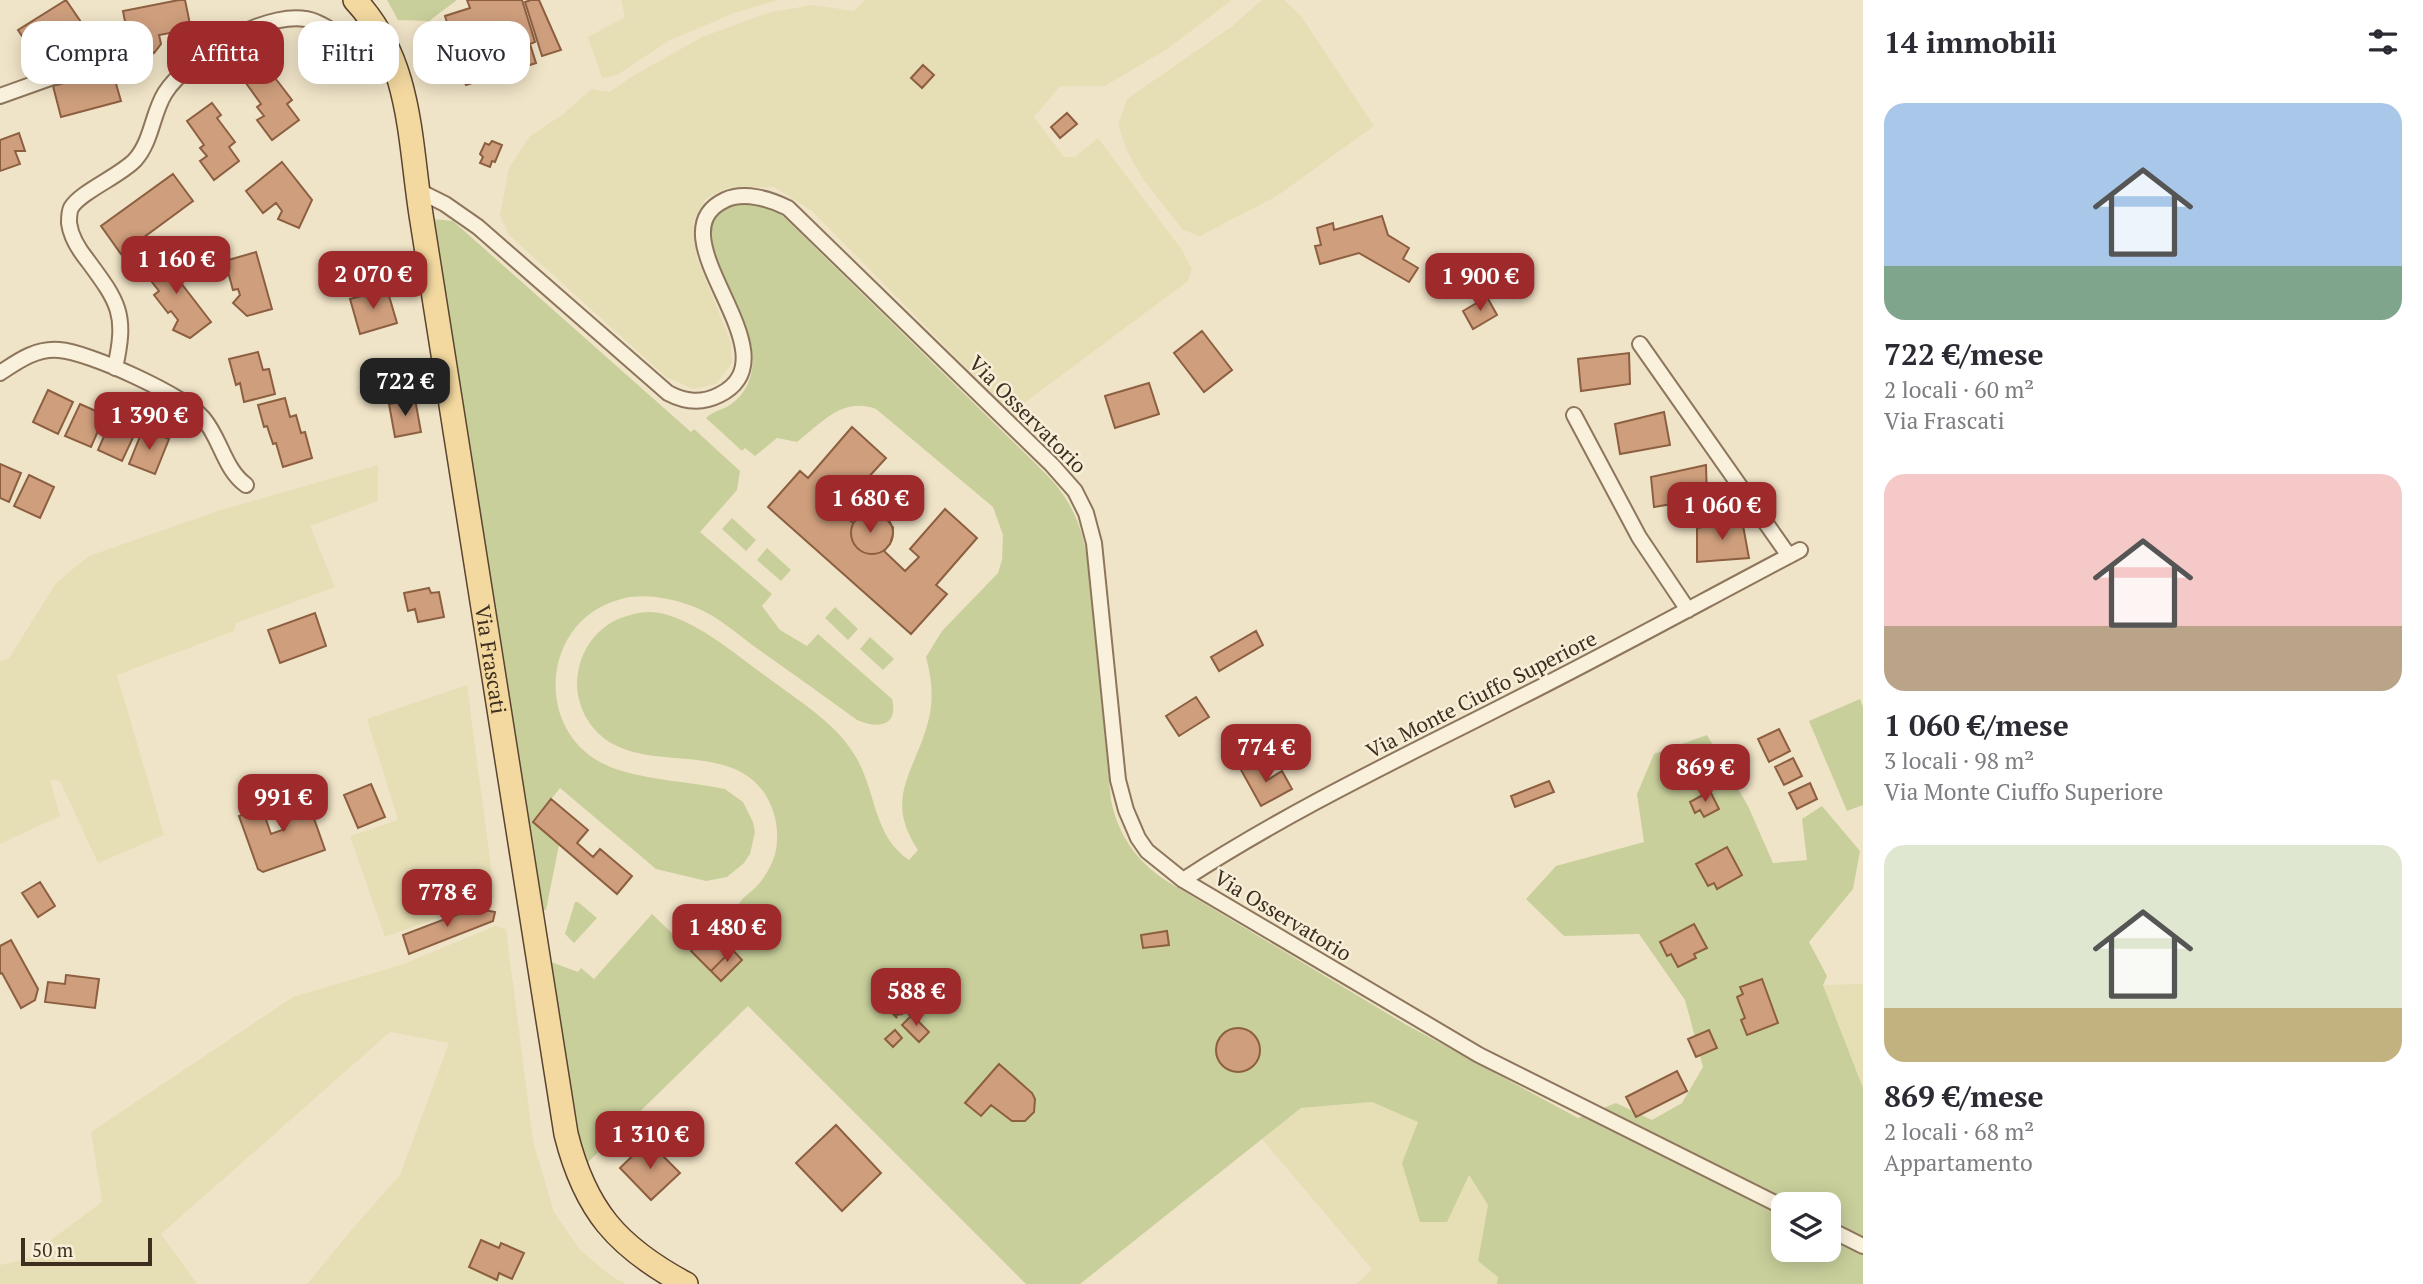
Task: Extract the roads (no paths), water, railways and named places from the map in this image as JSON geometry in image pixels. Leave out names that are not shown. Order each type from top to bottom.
[{"type":"main road","name":"Via Frascati","points":[[355,0],[373,21]]},
{"type":"main road","name":"Via Frascati","points":[[399,76],[409,120],[417,190],[566,1134],[582,1184],[604,1221],[639,1254],[686,1284]]},
{"type":"street","points":[[115,368],[120,342],[119,312],[107,286],[75,242],[69,215],[74,204],[120,173],[137,157],[148,138],[160,103],[175,80],[211,51],[242,31],[272,21],[293,18],[314,21]]},
{"type":"street","points":[[0,96],[34,84]]},
{"type":"street","name":"Via Osservatorio","points":[[417,190],[445,204],[478,227],[668,393],[695,401],[714,398],[726,392],[739,377],[744,352],[739,331],[705,250],[704,233],[708,216],[726,200],[741,197],[772,201],[795,214],[1058,471],[1075,491],[1086,513],[1097,565],[1106,673],[1121,795],[1131,824],[1147,851],[1183,880],[1479,1055],[1771,1201]]},
{"type":"street","name":"Via Monte Ciuffo Superiore","points":[[1183,880],[1304,807],[1622,646],[1795,553],[1640,344]]},
{"type":"street","points":[[0,373],[35,353],[59,349],[115,368],[173,395],[197,411],[212,431],[233,473],[246,485]]},
{"type":"street","points":[[1574,415],[1639,537],[1688,610]]},
{"type":"street","points":[[1841,1235],[1863,1247]]}]
